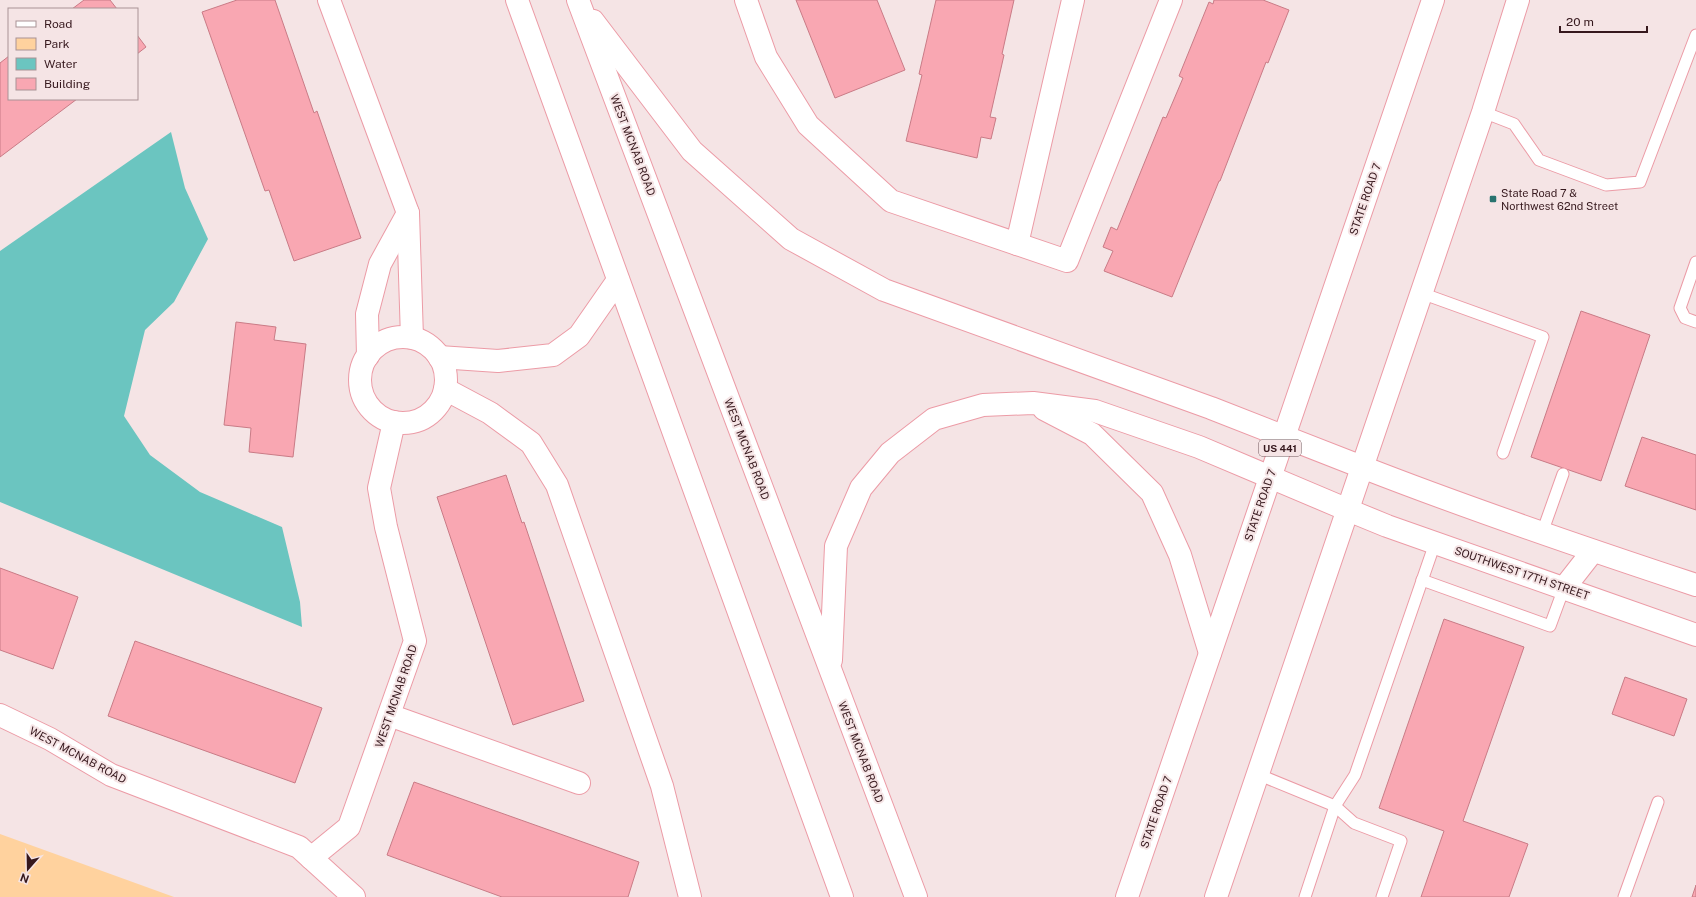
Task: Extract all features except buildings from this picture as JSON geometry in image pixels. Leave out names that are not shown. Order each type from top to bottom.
[{"type":"main road","points":[[329,0],[408,213],[412,338]]},
{"type":"main road","points":[[517,0],[842,897]]},
{"type":"main road","points":[[578,0],[692,151],[792,239],[884,290],[1211,408],[1413,488],[1593,551],[1696,585]]},
{"type":"main road","name":"WEST MCNAB ROAD","points":[[578,0],[916,897]]},
{"type":"main road","points":[[746,0],[766,57],[808,125],[891,201],[1067,261],[1171,0]]},
{"type":"main road","points":[[1017,244],[1073,0]]},
{"type":"main road","name":"STATE ROAD 7","points":[[1127,897],[1432,0]]},
{"type":"main road","points":[[1216,897],[1482,112],[1518,0]]},
{"type":"main road","points":[[368,356],[367,314],[380,264],[408,213]]},
{"type":"main road","points":[[439,357],[498,361],[553,354],[578,336],[618,280]]},
{"type":"main road","points":[[399,337],[412,338],[432,348],[439,357],[444,367],[446,378],[444,389],[440,402],[432,412],[420,419],[407,423],[394,422],[381,417],[370,408],[363,395],[360,382],[362,368],[368,356],[376,346],[387,340],[399,337]]},
{"type":"main road","points":[[444,389],[490,413],[531,443],[557,485],[662,786],[690,897]]},
{"type":"main road","points":[[1032,403],[1092,434],[1152,493],[1180,555],[1210,652]]},
{"type":"main road","name":"SOUTHWEST 17TH STREET","points":[[830,670],[836,546],[861,488],[890,453],[934,419],[983,405],[1032,403],[1095,411],[1199,447],[1387,526],[1696,635]]},
{"type":"main road","name":"WEST MCNAB ROAD","points":[[311,858],[349,827],[415,641],[386,527],[379,488],[394,422]]},
{"type":"main road","points":[[1564,588],[1593,551]]},
{"type":"main road","points":[[389,715],[579,783]]},
{"type":"main road","name":"WEST MCNAB ROAD","points":[[0,716],[50,739],[110,775],[300,847],[354,897]]},
{"type":"lane","points":[[1482,112],[1514,124],[1539,160],[1606,185],[1640,182],[1694,48],[1696,35]]},
{"type":"lane","points":[[1696,262],[1680,308],[1685,318],[1696,322]]},
{"type":"lane","points":[[1421,293],[1544,337],[1503,453]]},
{"type":"lane","points":[[1542,533],[1563,474]]},
{"type":"lane","points":[[1305,897],[1336,806],[1355,775],[1435,543]]},
{"type":"lane","points":[[1422,580],[1550,626],[1564,588]]},
{"type":"lane","points":[[1257,774],[1336,806],[1354,823],[1401,841],[1382,897]]},
{"type":"lane","points":[[1624,897],[1658,802]]},
{"type":"green space","points":[[0,834],[174,897],[0,897]]},
{"type":"water","points":[[171,132],[185,188],[208,239],[174,302],[145,330],[124,416],[150,455],[200,492],[282,527],[300,602],[302,627],[0,502],[0,251]]},
{"type":"place","name":"State Road 7 & Northwest 62nd Street","points":[[1493,199]]}]
